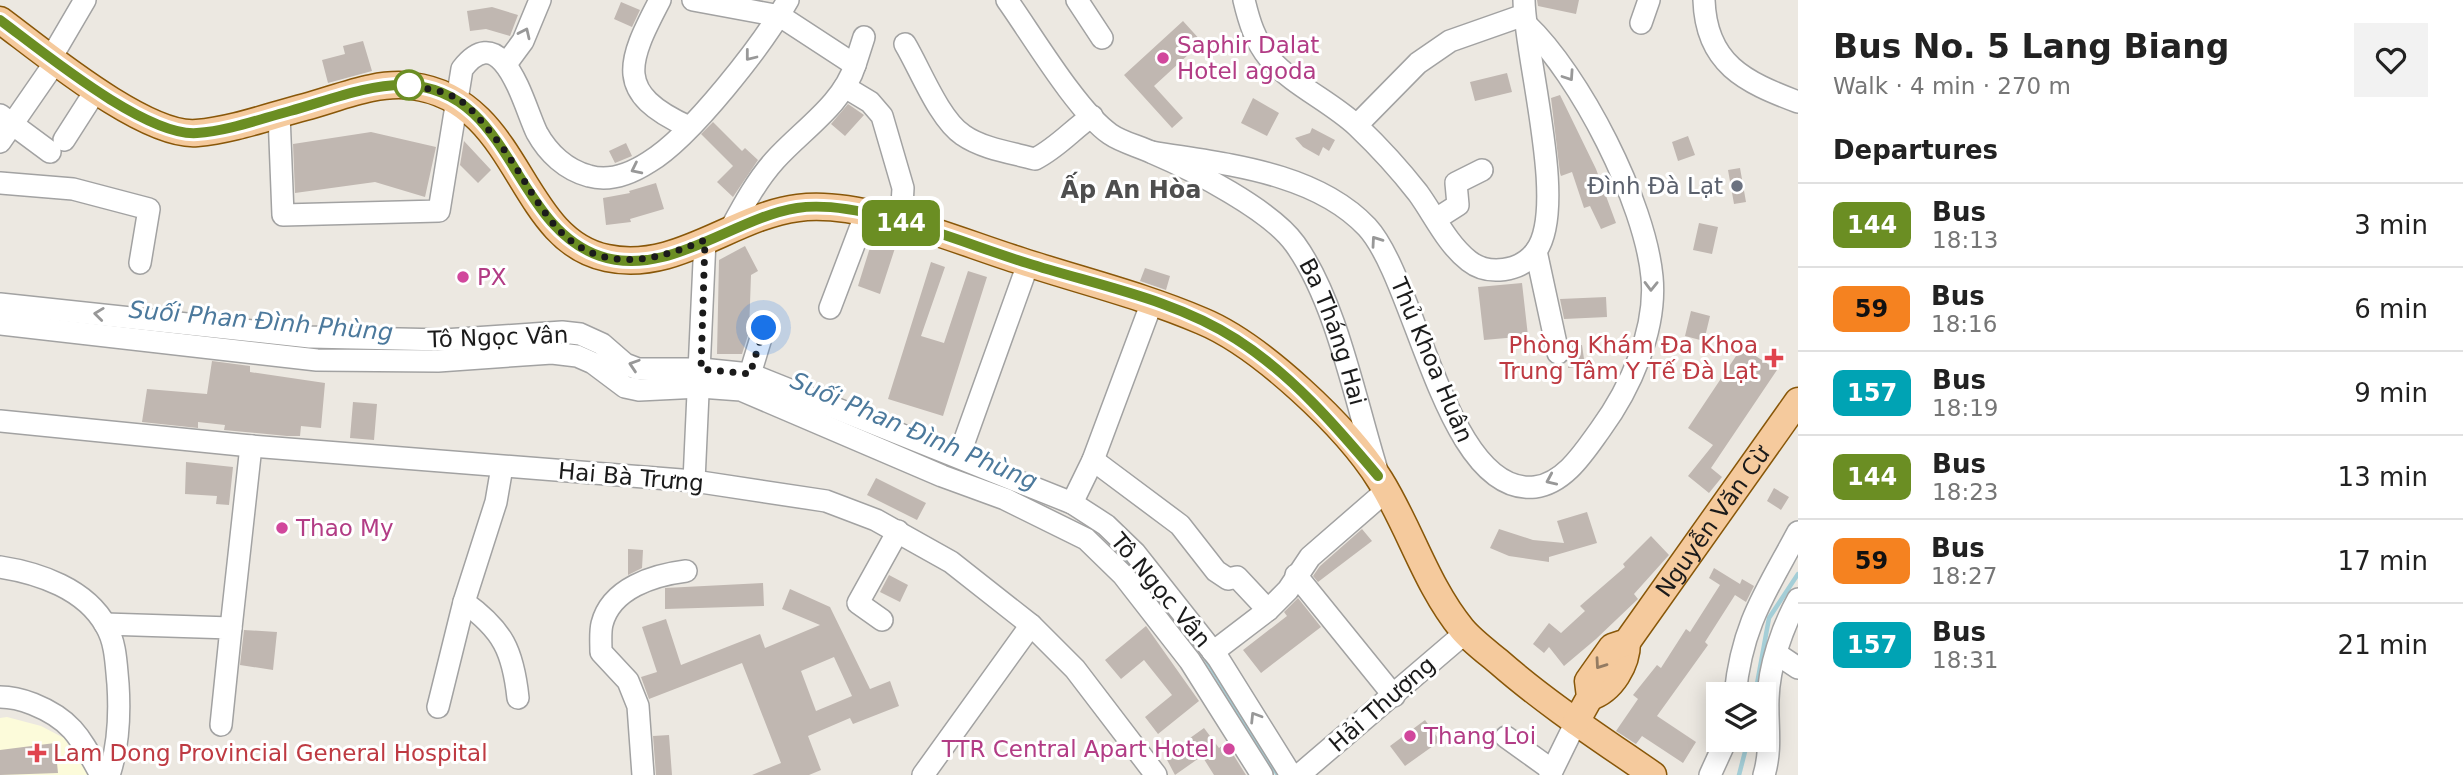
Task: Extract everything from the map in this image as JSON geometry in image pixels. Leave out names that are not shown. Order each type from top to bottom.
[{"type":"main road","points":[[0,20],[96,90],[146,119],[182,132],[196,134],[356,92],[406,85],[458,99],[477,116],[505,150],[562,234],[581,248],[604,258],[627,260],[659,257],[769,214],[800,207],[824,207],[901,223],[1152,302],[1205,322],[1262,356],[1346,437],[1382,483]]},
{"type":"main road","name":"Nguyễn Văn Cừ","points":[[1576,722],[1590,697],[1588,681],[1612,647],[1627,642],[1793,414]]},
{"type":"main road","name":"Ba Tháng Hai","points":[[1382,483],[1441,600],[1465,633],[1521,682],[1653,775]]},
{"type":"street","points":[[0,142],[6,119],[54,59],[85,0]]},
{"type":"street","points":[[506,64],[523,41],[540,0]]},
{"type":"street","points":[[660,0],[636,49],[634,79],[641,95],[650,105],[689,127]]},
{"type":"street","points":[[693,0],[784,8],[855,65]]},
{"type":"street","name":"Ba Tháng Hai","points":[[1006,0],[1092,116],[1110,134],[1152,152],[1278,224],[1295,244],[1313,274],[1328,310],[1382,483]]},
{"type":"street","points":[[1077,0],[1102,38]]},
{"type":"street","points":[[1244,0],[1253,32],[1267,55],[1284,73],[1357,125],[1416,191],[1461,253],[1483,268],[1497,270],[1521,264],[1536,251],[1545,230],[1549,194],[1524,13],[1450,41],[1418,63],[1357,125]]},
{"type":"street","points":[[1641,23],[1649,0]]},
{"type":"street","points":[[1704,0],[1705,21],[1714,47],[1730,67],[1754,84],[1798,102]]},
{"type":"street","points":[[279,114],[283,215],[439,211],[462,69],[470,58],[481,53],[492,55],[506,64],[537,133],[554,157],[575,172],[606,178],[625,174],[651,162],[689,127],[749,58],[784,8]]},
{"type":"street","name":"Thủ Khoa Huân","points":[[1152,152],[1255,171],[1298,184],[1341,206],[1367,227],[1389,258],[1437,383],[1468,448],[1492,474],[1512,484],[1536,487],[1563,475],[1584,453],[1625,390],[1650,317],[1652,278],[1642,231],[1596,121],[1550,48],[1524,13]]},
{"type":"street","points":[[732,228],[752,189],[774,161],[842,91],[855,65],[864,37]]},
{"type":"street","points":[[905,44],[946,117],[963,135],[998,149],[1035,159],[1054,150],[1071,131],[1092,116]]},
{"type":"street","points":[[6,119],[57,146],[96,90]]},
{"type":"street","points":[[842,91],[870,102],[882,116],[903,188],[901,223]]},
{"type":"street","points":[[1436,219],[1458,205],[1456,183],[1482,170]]},
{"type":"street","points":[[0,183],[74,189],[149,209],[141,262]]},
{"type":"street","points":[[830,308],[866,214]]},
{"type":"street","points":[[694,481],[701,378],[705,240]]},
{"type":"street","points":[[1536,251],[1558,353]]},
{"type":"street","points":[[959,456],[1028,264]]},
{"type":"street","points":[[1072,503],[1093,460],[1152,302]]},
{"type":"street","name":"Tô Ngọc Vân","points":[[0,304],[235,342]]},
{"type":"street","name":"Tô Ngọc Vân","points":[[0,324],[235,342],[310,337],[444,340],[562,332],[580,334],[602,344],[625,364],[638,369],[701,378],[741,390],[942,476],[1005,499],[1086,539],[1123,575],[1190,661],[1262,775]]},
{"type":"street","points":[[750,374],[764,328]]},
{"type":"street","name":"Tô Ngọc Vân","points":[[701,378],[750,374],[1072,503],[1106,525],[1135,553],[1213,652],[1291,775]]},
{"type":"street","name":"Hai Bà Trưng","points":[[0,421],[251,446],[694,481],[826,501],[898,531],[951,562],[1031,625],[1075,669],[1156,775]]},
{"type":"street","points":[[221,725],[251,446]]},
{"type":"street","points":[[1093,460],[1180,525],[1216,571],[1228,579],[1237,577],[1268,610]]},
{"type":"street","points":[[438,707],[464,602],[496,502],[502,467]]},
{"type":"street","points":[[1213,652],[1268,610],[1310,557],[1382,483]]},
{"type":"street","points":[[882,620],[858,603],[898,531]]},
{"type":"street","points":[[1737,682],[1745,634],[1763,593],[1798,532]]},
{"type":"street","points":[[0,567],[21,570],[58,583],[92,608],[105,624],[115,656],[118,694],[116,754],[109,775]]},
{"type":"street","points":[[643,775],[638,706],[628,681],[601,652],[602,624],[613,601],[636,585],[662,574],[686,571]]},
{"type":"street","points":[[1296,575],[1394,696]]},
{"type":"street","points":[[1764,775],[1771,743],[1768,699],[1776,654],[1798,599]]},
{"type":"street","points":[[464,602],[489,620],[500,635],[510,654],[518,698]]},
{"type":"street","points":[[105,624],[231,628]]},
{"type":"street","points":[[923,775],[1031,625]]},
{"type":"street","name":"Hải Thượng","points":[[1299,775],[1465,633]]},
{"type":"street","points":[[1776,654],[1798,668]]},
{"type":"street","points":[[0,697],[26,702],[65,720],[78,734],[100,775]]},
{"type":"street","points":[[1506,737],[1551,773],[1576,722]]},
{"type":"street","points":[[1710,775],[1721,752]]},
{"type":"shaded area","name":"Lam Dong Provincial General Hospital","points":[[7,717],[41,726],[64,738],[88,775],[0,775],[0,718]]},
{"type":"building","points":[[1537,0],[1579,0],[1576,14],[1538,6]]},
{"type":"building","points":[[621,2],[640,10],[632,27],[614,19]]},
{"type":"building","points":[[492,7],[518,15],[510,36],[486,29],[470,31],[467,11]]},
{"type":"building","name":"Saphir Dalat Hotel agoda","points":[[1183,21],[1202,42],[1154,86],[1183,118],[1172,128],[1124,75]]},
{"type":"building","points":[[363,41],[372,71],[328,83],[322,60],[345,54],[343,46]]},
{"type":"building","points":[[1507,73],[1512,92],[1475,101],[1470,82]]},
{"type":"building","points":[[1560,95],[1596,169],[1616,223],[1601,229],[1590,206],[1584,208],[1572,172],[1561,176],[1560,173],[1551,98]]},
{"type":"building","points":[[1253,98],[1279,113],[1267,136],[1241,123]]},
{"type":"building","points":[[848,104],[864,115],[845,136],[831,124]]},
{"type":"building","points":[[713,122],[742,151],[745,148],[758,160],[733,197],[717,182],[733,166],[701,134]]},
{"type":"building","points":[[1312,128],[1335,140],[1329,151],[1323,147],[1319,156],[1303,147],[1295,138],[1310,133]]},
{"type":"building","points":[[371,132],[436,147],[425,197],[375,182],[295,193],[293,144]]},
{"type":"building","points":[[1688,136],[1695,155],[1678,161],[1672,142]]},
{"type":"building","points":[[464,141],[491,170],[478,183],[460,165]]},
{"type":"building","points":[[626,143],[632,156],[615,163],[609,151]]},
{"type":"building","name":"Đình Đà Lạt","points":[[1740,168],[1746,202],[1734,204],[1728,170]]},
{"type":"building","points":[[656,183],[664,209],[630,219],[631,222],[606,225],[603,198],[630,193],[629,191]]},
{"type":"building","points":[[1699,223],[1718,227],[1712,254],[1693,250]]},
{"type":"building","points":[[873,238],[896,245],[880,294],[858,286]]},
{"type":"building","points":[[745,246],[758,271],[751,275],[749,332],[742,354],[717,354],[719,260]]},
{"type":"building","points":[[931,262],[945,267],[921,336],[944,343],[968,271],[987,277],[943,416],[888,399]]},
{"type":"building","points":[[1145,268],[1170,276],[1166,290],[1140,281]]},
{"type":"building","points":[[1522,283],[1528,336],[1484,340],[1478,287]]},
{"type":"building","points":[[1606,297],[1607,317],[1564,319],[1560,299]]},
{"type":"building","points":[[1691,311],[1710,316],[1704,341],[1685,336]]},
{"type":"building","points":[[1582,345],[1585,366],[1568,368],[1570,346]]},
{"type":"building","points":[[1742,347],[1777,370],[1711,468],[1722,477],[1709,493],[1688,476],[1713,445],[1688,428]]},
{"type":"building","points":[[212,361],[250,366],[250,372],[325,383],[321,428],[301,426],[300,436],[287,436],[224,430],[225,425],[198,422],[198,428],[142,422],[147,389],[207,394]]},
{"type":"building","points":[[353,402],[377,404],[374,440],[350,438]]},
{"type":"building","points":[[186,462],[233,467],[229,505],[216,504],[217,496],[185,494]]},
{"type":"building","points":[[876,478],[926,503],[917,520],[867,495]]},
{"type":"building","points":[[1774,488],[1789,497],[1781,510],[1767,501]]},
{"type":"building","points":[[1587,512],[1597,543],[1549,557],[1549,562],[1509,556],[1490,548],[1499,529],[1533,540],[1564,543],[1557,521]]},
{"type":"building","points":[[1362,529],[1372,541],[1318,582],[1313,576],[1320,566]]},
{"type":"building","points":[[1651,536],[1669,555],[1634,594],[1638,599],[1596,639],[1564,666],[1549,647],[1544,653],[1533,644],[1549,623],[1561,633],[1585,611],[1580,606],[1625,567],[1623,564]]},
{"type":"building","points":[[628,549],[643,550],[642,568],[628,575]]},
{"type":"building","points":[[1714,568],[1740,584],[1742,579],[1754,586],[1746,602],[1735,595],[1705,642],[1708,645],[1657,716],[1696,742],[1683,763],[1642,736],[1636,744],[1616,731],[1638,699],[1633,695],[1657,665],[1661,668],[1686,629],[1690,632],[1720,585],[1709,578]]},
{"type":"building","points":[[889,575],[908,585],[900,602],[880,592]]},
{"type":"building","points":[[763,583],[764,606],[665,609],[665,588]]},
{"type":"building","points":[[790,589],[830,607],[870,689],[890,681],[899,706],[853,724],[850,718],[808,736],[821,770],[809,775],[752,775],[781,763],[742,663],[649,699],[641,677],[657,672],[642,627],[666,619],[681,665],[760,634],[765,648],[820,625],[782,609]],"holes":[[[834,657],[852,696],[816,711],[801,671]]]},
{"type":"building","points":[[1298,598],[1321,627],[1261,673],[1243,650],[1287,616],[1284,612]]},
{"type":"building","points":[[1146,626],[1199,701],[1158,734],[1145,717],[1172,695],[1144,660],[1121,679],[1105,660]]},
{"type":"building","points":[[244,630],[277,632],[273,670],[240,665]]},
{"type":"building","points":[[1425,720],[1440,741],[1405,766],[1390,746]]},
{"type":"building","points":[[1204,728],[1219,748],[1226,743],[1246,775],[1214,775],[1202,756],[1175,775],[1165,756]]},
{"type":"building","points":[[669,735],[672,775],[656,775],[653,736]]},
{"type":"building","points":[[55,743],[58,773],[0,775],[0,750]]},
{"type":"waterway","name":"Suối Phan Đình Phùng","points":[[283,346],[347,348]]},
{"type":"waterway","name":"Suối Phan Đình Phùng","points":[[380,349],[410,350]]},
{"type":"waterway","name":"Suối Phan Đình Phùng","points":[[1120,553],[1146,584]]},
{"type":"waterway","points":[[1757,682],[1769,618],[1798,574]]},
{"type":"waterway","name":"Suối Phan Đình Phùng","points":[[1204,656],[1278,775]]},
{"type":"waterway","points":[[1739,775],[1745,752]]},
{"type":"bus line","name":"144","points":[[0,20],[113,100],[146,119],[182,132],[196,134],[376,88],[406,85],[433,90],[458,99],[477,116],[505,150],[562,234],[581,248],[604,258],[627,260],[659,257],[769,214],[800,207],[824,207],[892,220],[1152,302],[1205,322],[1262,356],[1346,437],[1378,476]]},
{"type":"place","name":"Saphir Dalat Hotel agoda","points":[[1163,58]]},
{"type":"place","name":"Đình Đà Lạt","points":[[1737,186]]},
{"type":"place","name":"PX","points":[[463,277]]},
{"type":"place","name":"Phòng Khám Đa Khoa Trung Tâm Y Tế Đà Lạt","points":[[1774,358]]},
{"type":"place","name":"Thao My","points":[[282,528]]},
{"type":"place","name":"Thang Loi","points":[[1410,736]]},
{"type":"place","name":"TTR Central Apart Hotel","points":[[1229,749]]},
{"type":"place","name":"Lam Dong Provincial General Hospital","points":[[37,753]]},
{"type":"district","name":"Ấp An Hòa","points":[[1131,190]]},
{"type":"route","points":[[409,85],[406,85],[433,90],[458,99],[477,116],[505,150],[547,215],[562,234],[581,248],[604,258],[627,260],[659,257],[705,240],[701,369],[750,374],[764,328]]}]
